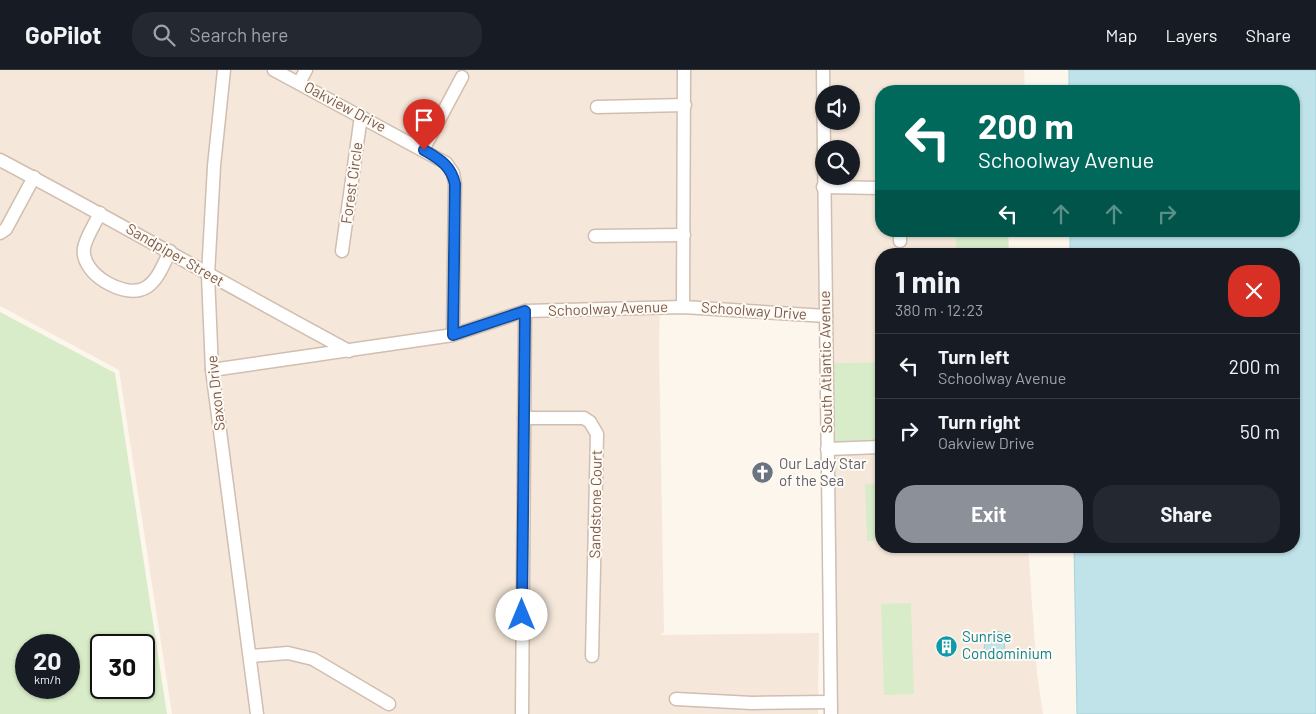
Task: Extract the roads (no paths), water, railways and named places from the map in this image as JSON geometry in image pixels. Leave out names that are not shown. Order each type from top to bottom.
[{"type":"street","name":"Saxon Drive","points":[[224,70],[214,166],[208,275],[212,370],[257,714]]},
{"type":"street","name":"Oakview Drive","points":[[274,70],[424,150],[446,164],[453,173],[455,184],[453,335]]},
{"type":"street","points":[[299,83],[306,70]]},
{"type":"street","name":"Schoolway Avenue","points":[[212,370],[453,335],[525,311],[683,307],[684,70]]},
{"type":"street","name":"South Atlantic Avenue","points":[[823,70],[831,708]]},
{"type":"street","points":[[424,150],[462,77]]},
{"type":"street","points":[[597,107],[685,105]]},
{"type":"street","name":"Forest Circle","points":[[342,251],[361,116]]},
{"type":"street","name":"Sandpiper Street","points":[[0,160],[170,251],[208,275],[349,350]]},
{"type":"street","points":[[0,233],[6,228],[34,178]]},
{"type":"street","points":[[823,187],[875,188]]},
{"type":"street","points":[[100,213],[84,248],[85,259],[94,276],[127,291],[143,289],[153,283],[170,251]]},
{"type":"street","points":[[595,236],[684,235]]},
{"type":"street","name":"Schoolway Drive","points":[[683,307],[826,316]]},
{"type":"street","points":[[522,714],[525,311]]},
{"type":"street","name":"Sandstone Court","points":[[524,418],[584,418],[590,422],[597,434],[592,656]]},
{"type":"street","points":[[827,449],[875,447]]},
{"type":"street","points":[[250,656],[288,653],[313,659],[389,704]]},
{"type":"street","points":[[676,699],[751,708],[831,708]]},
{"type":"water","points":[[1069,70],[1316,70],[1316,714],[1077,714],[1074,553],[1300,553],[1300,248],[1070,248],[1070,237],[1300,237],[1300,85],[1069,85]]},
{"type":"water","points":[[998,631],[1004,633],[1005,657],[1000,660],[996,653],[984,650],[985,641],[995,637]]},
{"type":"place","name":"Our Lady Star of the Sea","points":[[763,473]]},
{"type":"place","name":"Sunrise Condominium","points":[[946,646]]}]
